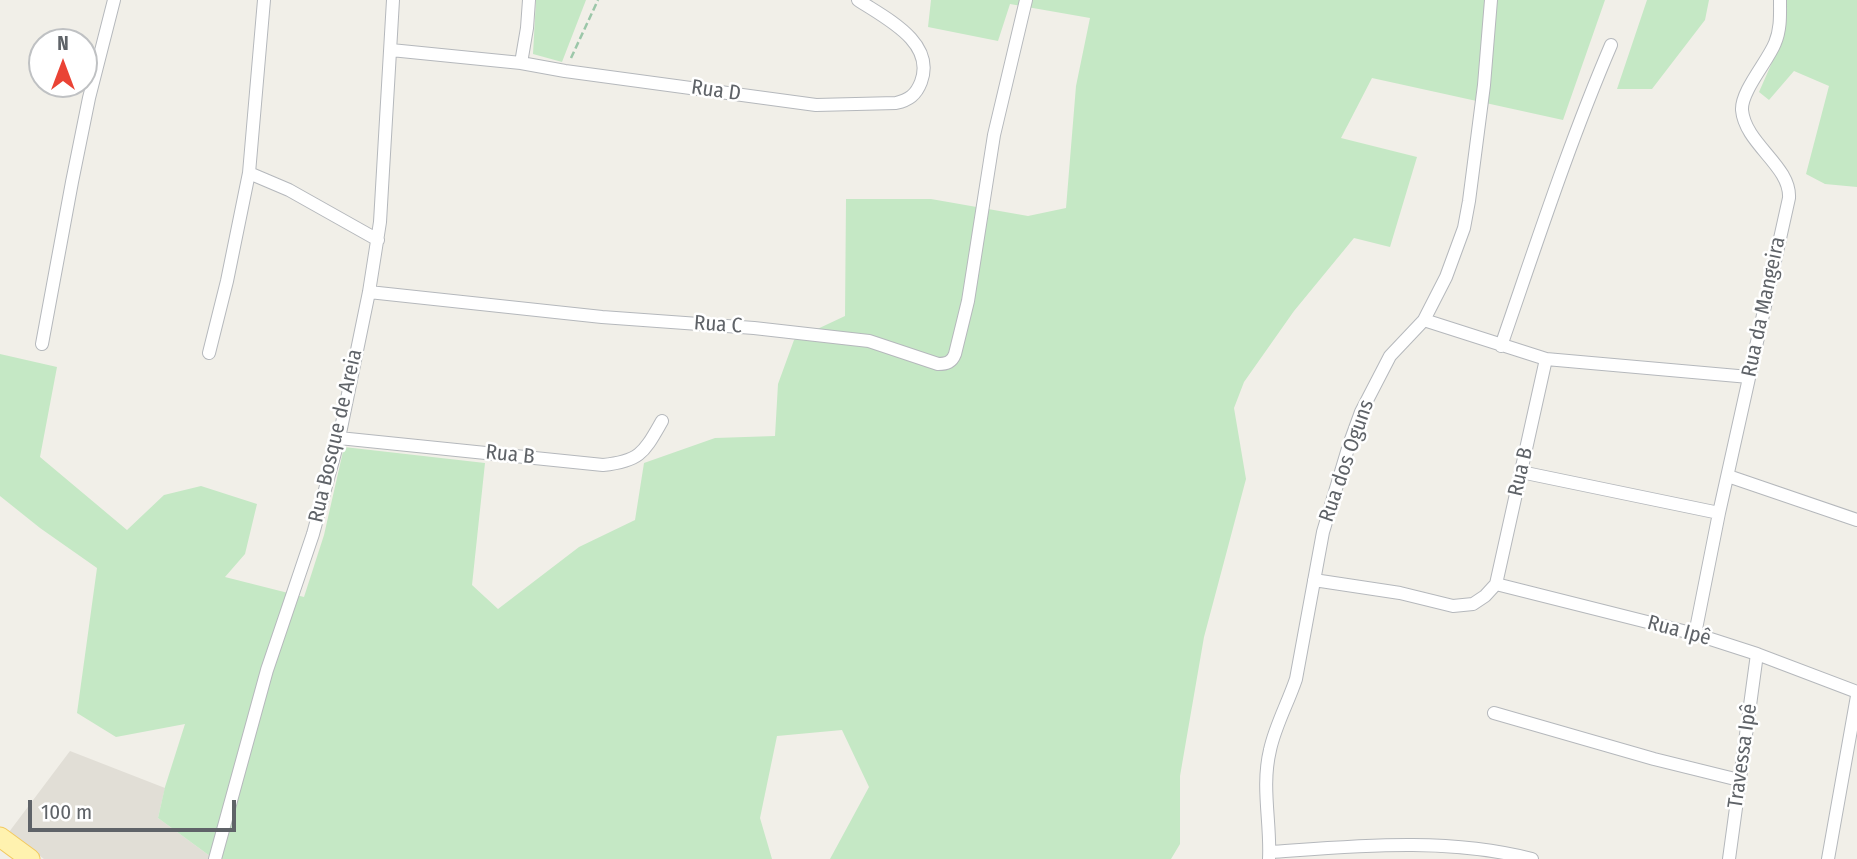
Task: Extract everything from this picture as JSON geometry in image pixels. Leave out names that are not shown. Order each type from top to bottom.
[{"type":"main road","points":[[0,837],[30,859]]},
{"type":"street","points":[[42,345],[89,98],[114,0]]},
{"type":"street","points":[[209,353],[227,281],[248,173],[264,0]]},
{"type":"street","name":"Rua Bosque de Areia","points":[[215,859],[267,670],[313,534],[339,438],[378,240],[393,0]]},
{"type":"street","points":[[521,63],[529,0]]},
{"type":"street","name":"Rua D","points":[[391,50],[521,63],[816,104],[896,103],[907,100],[914,95],[923,77],[921,54],[901,29],[858,0]]},
{"type":"street","name":"Rua C","points":[[369,292],[602,317],[754,328],[869,341],[933,363],[943,364],[950,361],[955,354],[968,301],[995,135],[1026,0]]},
{"type":"street","name":"Rua dos Oguns","points":[[1269,856],[1266,778],[1269,751],[1296,679],[1323,532],[1349,445],[1361,412],[1390,356],[1424,320],[1446,277],[1464,228],[1484,85],[1491,0]]},
{"type":"street","name":"Rua da Mangeira","points":[[1695,634],[1789,192],[1786,180],[1746,123],[1742,107],[1747,91],[1776,41],[1780,0]]},
{"type":"street","points":[[1501,346],[1573,139],[1611,45]]},
{"type":"street","points":[[248,173],[289,190],[378,240]]},
{"type":"street","points":[[1424,320],[1546,359],[1749,377]]},
{"type":"street","name":"Rua B","points":[[1496,584],[1546,359]]},
{"type":"street","name":"Rua B","points":[[339,438],[603,465],[632,460],[642,452],[662,421]]},
{"type":"street","points":[[1521,471],[1719,513]]},
{"type":"street","points":[[1728,476],[1857,520]]},
{"type":"street","points":[[1314,580],[1400,593],[1453,606],[1472,604],[1485,596],[1496,584]]},
{"type":"street","name":"Rua Ipê","points":[[1496,584],[1695,634],[1757,654],[1857,694]]},
{"type":"street","name":"Travessa Ipê","points":[[1729,859],[1757,654]]},
{"type":"street","points":[[1828,859],[1857,694]]},
{"type":"street","points":[[1494,713],[1654,759],[1739,780]]},
{"type":"street","points":[[1269,856],[1380,844],[1469,848],[1532,859]]},
{"type":"path","points":[[565,71],[597,0]]},
{"type":"shaded area","points":[[70,751],[165,788],[158,818],[214,859],[44,859],[9,832]]},
{"type":"green space","points":[[536,0],[586,0],[562,62],[533,54]]},
{"type":"green space","points":[[931,0],[1605,0],[1563,120],[1372,78],[1341,138],[1417,157],[1390,247],[1354,238],[1294,311],[1244,382],[1234,408],[1246,479],[1204,637],[1180,776],[1180,844],[1171,859],[830,859],[869,787],[842,730],[777,736],[760,818],[772,859],[214,859],[158,818],[185,724],[116,737],[77,713],[97,568],[0,496],[0,354],[57,367],[40,457],[127,530],[164,495],[201,486],[257,504],[245,554],[225,577],[304,597],[324,535],[344,447],[485,463],[472,585],[498,609],[579,547],[635,520],[644,463],[715,438],[775,436],[778,384],[794,340],[845,316],[846,199],[931,199],[1028,216],[1066,208],[1076,86],[1090,18],[1010,4],[998,41],[928,27]]},
{"type":"green space","points":[[1647,0],[1709,0],[1705,20],[1652,89],[1617,89]]},
{"type":"green space","points":[[1787,0],[1857,0],[1857,187],[1825,184],[1806,174],[1829,86],[1794,71],[1769,100],[1759,92],[1781,42]]}]
